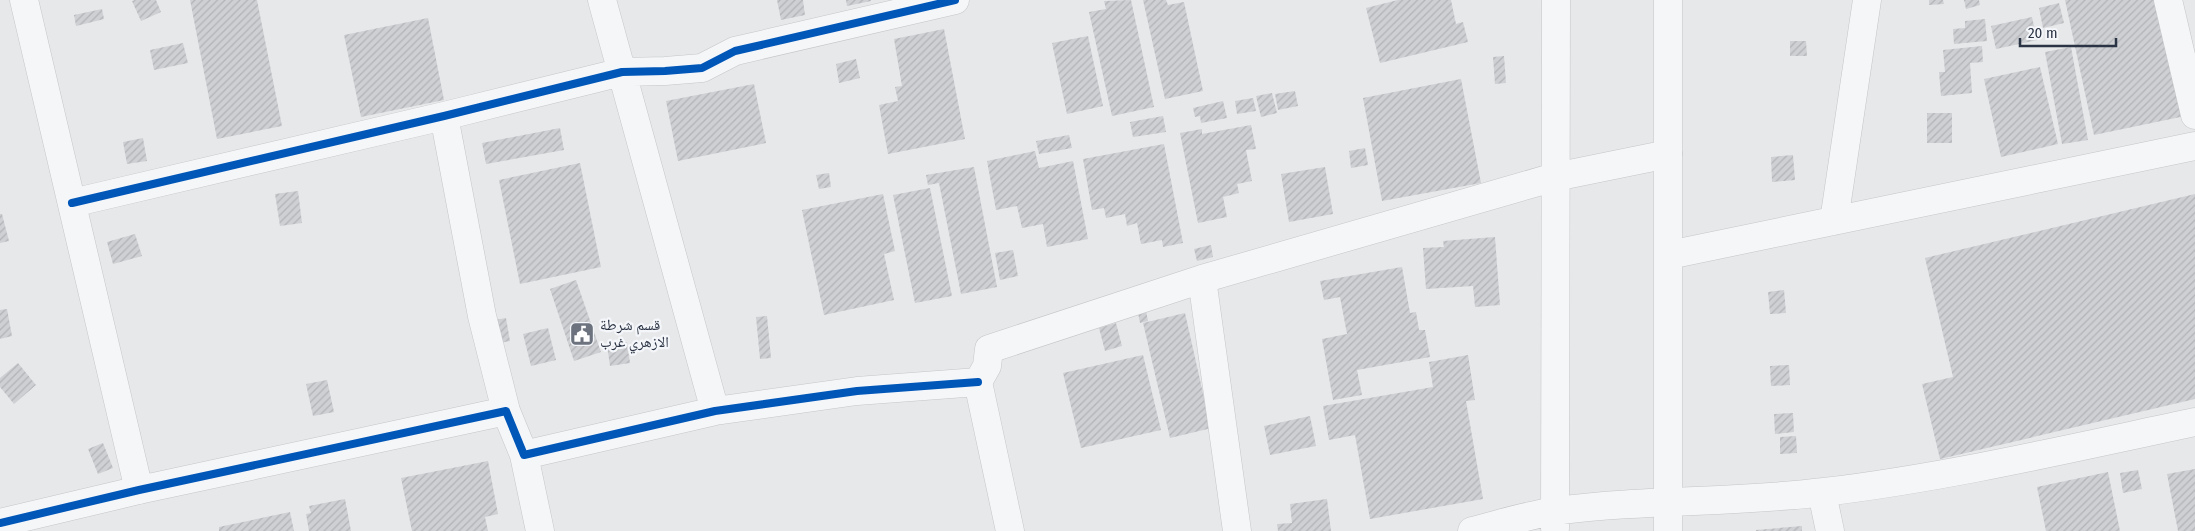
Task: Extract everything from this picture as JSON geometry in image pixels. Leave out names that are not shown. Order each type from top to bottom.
[{"type":"street","points":[[24,0],[139,490]]},
{"type":"street","points":[[602,0],[715,411]]},
{"type":"street","points":[[72,203],[444,116],[622,72],[702,68],[735,52],[954,0]]},
{"type":"street","points":[[1556,0],[1556,521]]},
{"type":"street","points":[[1668,0],[1668,531]]},
{"type":"street","points":[[1834,221],[1867,0]]},
{"type":"street","points":[[2168,0],[2195,115]]},
{"type":"street","points":[[444,116],[482,316],[506,411],[524,455],[540,531]]},
{"type":"street","points":[[1669,255],[2195,146]]},
{"type":"street","points":[[1010,531],[978,382],[987,366],[989,349],[1202,279],[1555,177],[1668,154]]},
{"type":"street","points":[[1202,279],[1237,531]]},
{"type":"street","points":[[524,455],[715,411],[857,391],[978,382]]},
{"type":"street","points":[[0,523],[139,490],[506,411]]},
{"type":"street","points":[[1472,531],[1556,521],[1668,502],[1822,493],[1952,473],[2195,422]]},
{"type":"street","points":[[1822,493],[1830,531]]},
{"type":"building","points":[[156,0],[161,12],[141,21],[132,1]]},
{"type":"building","points":[[190,0],[257,0],[282,126],[217,139]]},
{"type":"building","points":[[777,0],[803,0],[805,15],[781,20]]},
{"type":"building","points":[[846,0],[871,0],[871,1],[847,6]]},
{"type":"building","points":[[1131,0],[1154,107],[1112,116],[1089,12],[1106,9],[1104,1]]},
{"type":"building","points":[[1143,0],[1166,0],[1168,5],[1184,2],[1203,91],[1165,99]]},
{"type":"building","points":[[1398,0],[1451,0],[1456,24],[1463,22],[1468,42],[1380,63],[1366,8]]},
{"type":"building","points":[[1929,0],[1943,0],[1944,4],[1929,5]]},
{"type":"building","points":[[1964,0],[1979,0],[1980,5],[1966,9]]},
{"type":"building","points":[[2065,0],[2166,0],[2190,115],[2094,135]]},
{"type":"building","points":[[2059,3],[2064,23],[2043,28],[2039,8]]},
{"type":"building","points":[[102,9],[104,19],[76,26],[74,15]]},
{"type":"building","points":[[2032,17],[2037,40],[1996,49],[1991,26]]},
{"type":"building","points":[[428,18],[444,100],[361,117],[344,35]]},
{"type":"building","points":[[1985,19],[1987,41],[1954,44],[1953,29],[1965,28],[1965,21]]},
{"type":"building","points":[[944,29],[965,139],[888,154],[879,105],[898,101],[895,87],[902,86],[894,39]]},
{"type":"building","points":[[1088,36],[1103,106],[1067,114],[1052,43]]},
{"type":"building","points":[[1790,41],[1806,41],[1807,56],[1790,56]]},
{"type":"building","points":[[183,43],[188,63],[154,70],[150,50]]},
{"type":"building","points":[[1982,46],[1983,62],[1970,63],[1972,93],[1941,96],[1939,72],[1945,72],[1943,50]]},
{"type":"building","points":[[2071,47],[2088,140],[2062,144],[2045,52]]},
{"type":"building","points":[[1504,56],[1506,83],[1495,84],[1493,57]]},
{"type":"building","points":[[856,59],[860,78],[839,83],[836,64]]},
{"type":"building","points":[[2040,67],[2058,144],[2001,157],[1984,79]]},
{"type":"building","points":[[1461,79],[1481,183],[1382,201],[1363,98]]},
{"type":"building","points":[[754,84],[766,143],[678,161],[666,101]]},
{"type":"building","points":[[1295,91],[1298,106],[1278,110],[1275,94]]},
{"type":"building","points":[[1272,93],[1277,113],[1261,117],[1256,96]]},
{"type":"building","points":[[1253,98],[1256,111],[1237,114],[1235,101]]},
{"type":"building","points":[[1223,101],[1227,118],[1201,123],[1200,116],[1195,117],[1193,108]]},
{"type":"building","points":[[1927,113],[1952,113],[1952,143],[1927,143]]},
{"type":"building","points":[[1163,116],[1166,132],[1133,137],[1130,122]]},
{"type":"building","points":[[1251,125],[1256,149],[1246,150],[1252,181],[1237,184],[1239,193],[1223,197],[1227,217],[1198,223],[1180,133],[1202,129],[1202,134]]},
{"type":"building","points":[[560,128],[564,150],[486,164],[482,143]]},
{"type":"building","points":[[1069,135],[1072,148],[1039,154],[1036,141]]},
{"type":"building","points":[[143,138],[147,161],[127,164],[123,142]]},
{"type":"building","points":[[1164,144],[1183,243],[1163,247],[1162,240],[1141,244],[1137,223],[1127,226],[1125,214],[1106,218],[1104,208],[1092,210],[1083,159]]},
{"type":"building","points":[[1365,148],[1368,165],[1351,168],[1349,151]]},
{"type":"building","points":[[1035,151],[1039,168],[1073,161],[1088,239],[1047,247],[1043,224],[1022,228],[1017,206],[996,210],[987,161]]},
{"type":"building","points":[[1793,155],[1795,180],[1772,182],[1771,157]]},
{"type":"building","points":[[580,163],[601,267],[520,284],[499,180]]},
{"type":"building","points":[[974,167],[997,287],[961,294],[939,183],[928,185],[926,175]]},
{"type":"building","points":[[1325,167],[1333,214],[1289,222],[1281,174]]},
{"type":"building","points":[[829,173],[831,187],[819,189],[816,175]]},
{"type":"building","points":[[930,188],[952,296],[915,303],[893,195]]},
{"type":"building","points":[[298,191],[302,223],[280,226],[275,194]]},
{"type":"building","points":[[883,194],[895,251],[884,254],[894,300],[824,315],[802,210]]},
{"type":"building","points":[[2195,194],[2195,399],[1940,459],[1922,384],[1953,377],[1925,258]]},
{"type":"building","points":[[0,214],[2,214],[9,241],[0,243]]},
{"type":"building","points":[[135,234],[142,256],[113,264],[107,242]]},
{"type":"building","points":[[1495,237],[1500,305],[1475,307],[1473,286],[1426,289],[1423,248],[1444,247],[1443,241]]},
{"type":"building","points":[[1211,245],[1213,257],[1197,261],[1194,249]]},
{"type":"building","points":[[1013,250],[1018,276],[1000,280],[995,253]]},
{"type":"building","points":[[1402,267],[1410,313],[1416,312],[1419,330],[1425,330],[1430,357],[1357,370],[1362,395],[1333,400],[1322,339],[1347,334],[1340,297],[1324,300],[1320,281]]},
{"type":"building","points":[[576,280],[601,352],[574,361],[550,289]]},
{"type":"building","points":[[1784,290],[1786,313],[1770,314],[1768,292]]},
{"type":"building","points":[[1145,306],[1148,321],[1140,323],[1137,308]]},
{"type":"building","points":[[7,309],[12,336],[0,339],[0,310]]},
{"type":"building","points":[[1185,313],[1207,411],[1216,427],[1170,438],[1143,323]]},
{"type":"building","points":[[767,316],[771,358],[760,359],[756,317]]},
{"type":"building","points":[[506,318],[510,341],[499,343],[495,320]]},
{"type":"building","points":[[1116,323],[1122,346],[1105,351],[1099,328]]},
{"type":"building","points":[[548,328],[556,360],[531,366],[523,334]]},
{"type":"building","points":[[627,342],[630,363],[610,366],[607,345]]},
{"type":"building","points":[[1143,355],[1161,430],[1081,448],[1063,373]]},
{"type":"building","points":[[1468,355],[1475,400],[1466,401],[1483,499],[1370,519],[1355,435],[1329,440],[1323,406],[1433,387],[1429,362]]},
{"type":"building","points":[[18,363],[36,385],[14,404],[0,387],[0,378]]},
{"type":"building","points":[[1789,365],[1790,385],[1771,386],[1770,366]]},
{"type":"building","points":[[327,380],[334,412],[313,416],[306,384]]},
{"type":"building","points":[[1793,413],[1794,432],[1775,434],[1774,414]]},
{"type":"building","points":[[1310,416],[1316,446],[1270,455],[1264,426]]},
{"type":"building","points":[[1796,436],[1797,453],[1780,454],[1780,437]]},
{"type":"building","points":[[103,443],[113,468],[98,474],[88,449]]},
{"type":"building","points":[[488,461],[498,514],[485,517],[488,531],[412,531],[401,478]]},
{"type":"building","points":[[2195,469],[2195,531],[2178,531],[2167,474]]},
{"type":"building","points":[[2138,470],[2142,489],[2123,493],[2120,473]]},
{"type":"building","points":[[2108,472],[2120,531],[2046,531],[2037,487]]},
{"type":"building","points":[[345,499],[351,531],[309,531],[306,514],[311,513],[309,506]]},
{"type":"building","points":[[1327,499],[1331,531],[1278,531],[1277,524],[1292,523],[1290,504]]},
{"type":"building","points":[[290,512],[294,531],[219,531],[219,527]]},
{"type":"building","points":[[1802,526],[1802,531],[1756,531],[1756,530]]},
{"type":"cycle path","points":[[72,203],[444,116],[622,72],[702,68],[735,51],[955,0]]},
{"type":"cycle path","points":[[0,523],[139,490],[506,411],[524,455],[715,411],[857,391],[978,382]]},
{"type":"place","name":"قسم شرطة الازهري غرب","points":[[582,334]]}]
